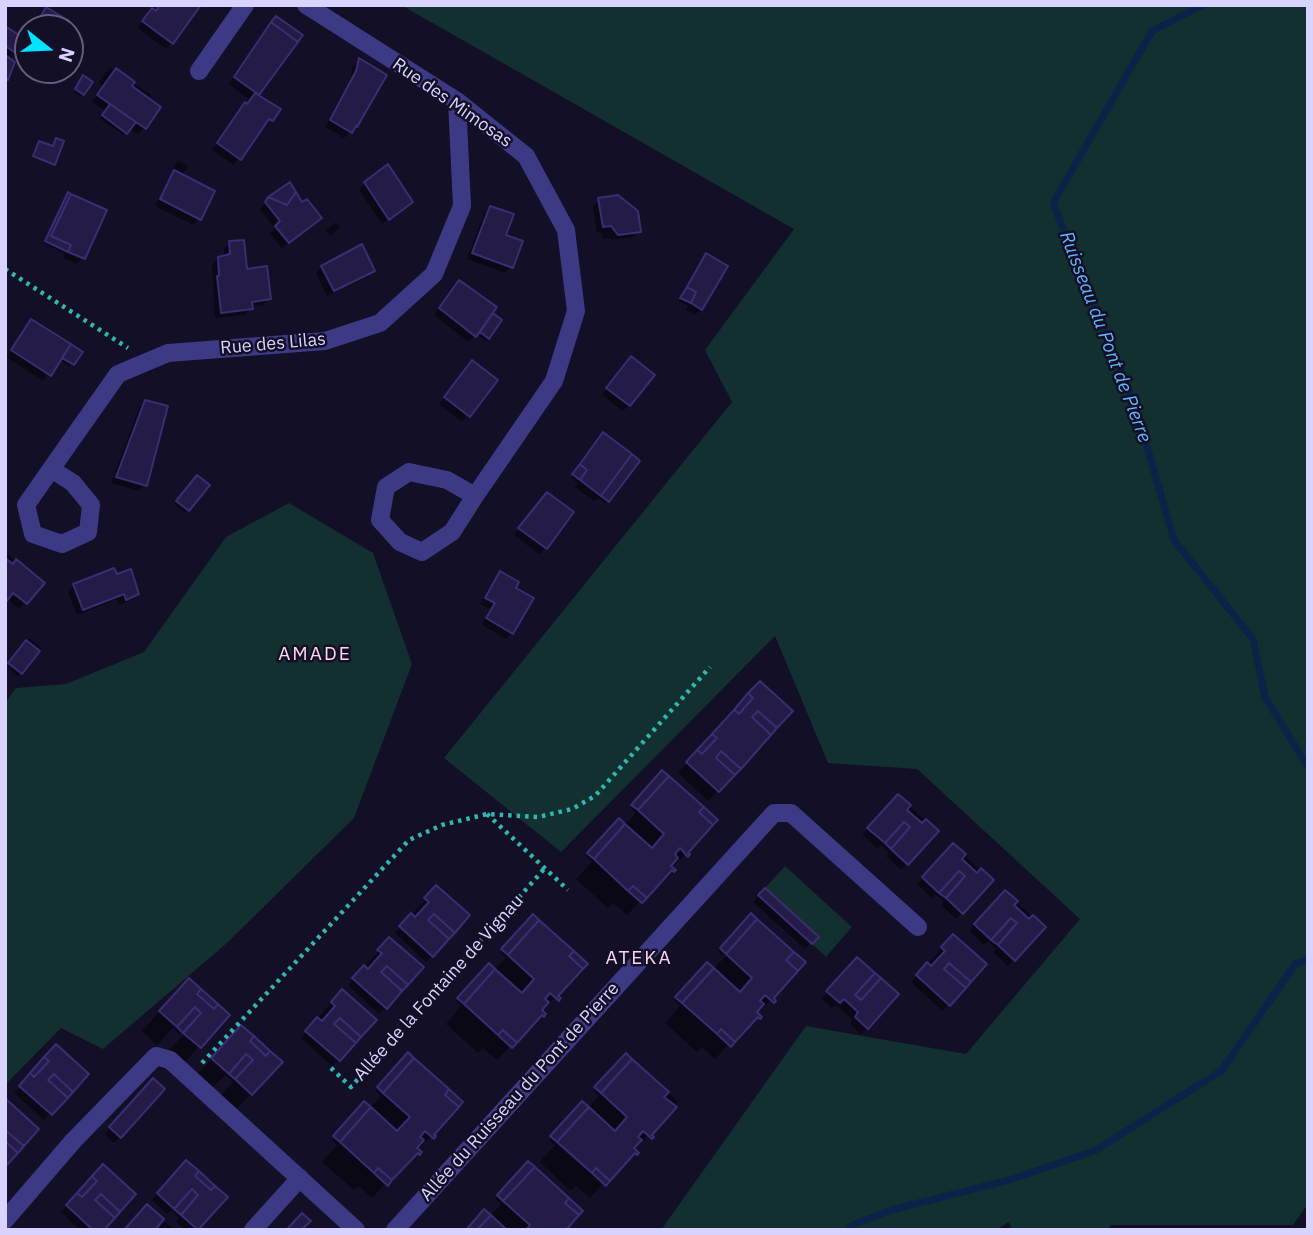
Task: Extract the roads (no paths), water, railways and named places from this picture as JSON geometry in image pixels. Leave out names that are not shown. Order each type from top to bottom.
[{"type":"street","points":[[199,71],[245,5]]},
{"type":"street","name":"Rue des Mimosas","points":[[306,5],[457,102],[526,156],[566,230],[576,311],[554,381],[452,532],[422,552],[400,542],[380,520],[386,487],[409,471],[447,480],[475,496]]},
{"type":"street","name":"Rue des Lilas","points":[[51,470],[118,374],[168,353],[326,341],[380,323],[434,274],[462,206],[457,102]]},
{"type":"street","name":"Allée du Ruisseau du Pont de Pierre","points":[[395,1230],[774,813],[791,813],[918,927]]},
{"type":"street","points":[[5,1220],[74,1140],[156,1056],[170,1060],[356,1230]]},
{"type":"street","points":[[253,1230],[300,1178]]},
{"type":"waterway","name":"Ruisseau du Pont de Pierre","points":[[1203,5],[1152,31],[1053,203],[1135,405],[1174,540],[1253,639],[1265,697],[1308,767]]},
{"type":"waterway","name":"Ruisseau du Pont de Pierre","points":[[848,1230],[852,1225],[891,1210],[1013,1179],[1096,1150],[1221,1071],[1296,963],[1308,960]]},
{"type":"district","name":"AMADE","points":[[315,655]]},
{"type":"district","name":"ATEKA","points":[[639,959]]}]
